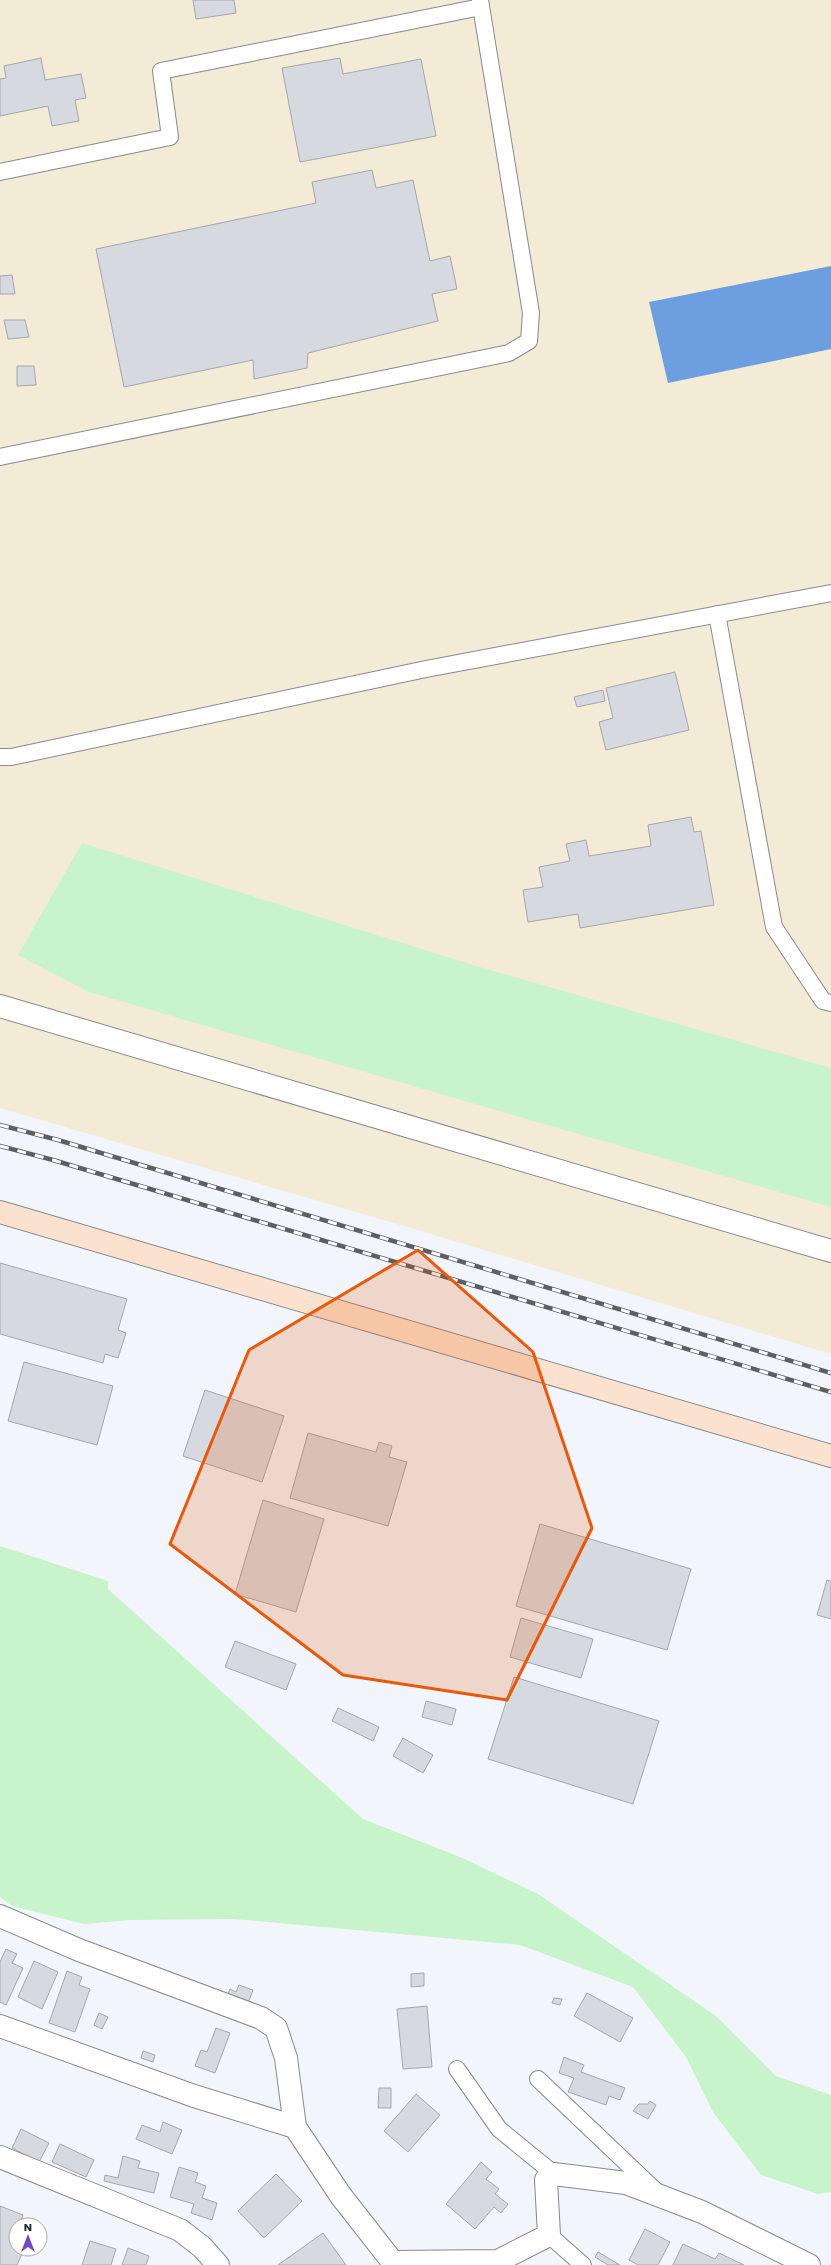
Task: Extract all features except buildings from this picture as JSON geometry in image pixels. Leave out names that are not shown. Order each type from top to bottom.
[{"type":"street","points":[[0,1006],[831,1252]]},
{"type":"street","points":[[0,1212],[831,1456]]},
{"type":"street","points":[[0,1916],[79,1950],[261,2018],[276,2028],[286,2058],[294,2127],[341,2196],[394,2264],[498,2261],[548,2235],[546,2180],[554,2174],[626,2182],[702,2212],[809,2265]]},
{"type":"street","points":[[0,2026],[194,2096],[294,2127]]},
{"type":"street","points":[[0,2157],[180,2230],[202,2246],[218,2265]]},
{"type":"lane","points":[[0,172],[170,137],[161,71],[480,4],[532,313],[530,341],[509,353],[0,456]]},
{"type":"lane","points":[[0,757],[11,757],[426,669],[831,593]]},
{"type":"lane","points":[[717,614],[774,927],[823,1001],[831,1003]]},
{"type":"lane","points":[[457,2069],[499,2129],[554,2174]]},
{"type":"lane","points":[[538,2079],[662,2196]]},
{"type":"lane","points":[[548,2235],[583,2265]]},
{"type":"highlighted area","points":[[418,1250],[533,1352],[592,1528],[507,1700],[343,1675],[170,1544],[249,1350]]},
{"type":"shaded area","points":[[0,0],[831,0],[831,1354],[431,1234],[0,1108]]},
{"type":"green space","points":[[82,843],[473,965],[831,1068],[831,1207],[89,992],[18,955]]},
{"type":"green space","points":[[0,1546],[108,1581],[108,1589],[363,1819],[460,1857],[538,1894],[716,2016],[776,2076],[831,2095],[831,2192],[818,2194],[761,2175],[713,2112],[686,2057],[633,1987],[520,1945],[234,1919],[131,1920],[84,1924],[12,1906],[0,1897]]},
{"type":"water","points":[[831,266],[831,349],[668,383],[649,302]]},
{"type":"railway","points":[[0,1125],[58,1140],[831,1373]]},
{"type":"railway","points":[[0,1146],[53,1160],[831,1392]]}]
